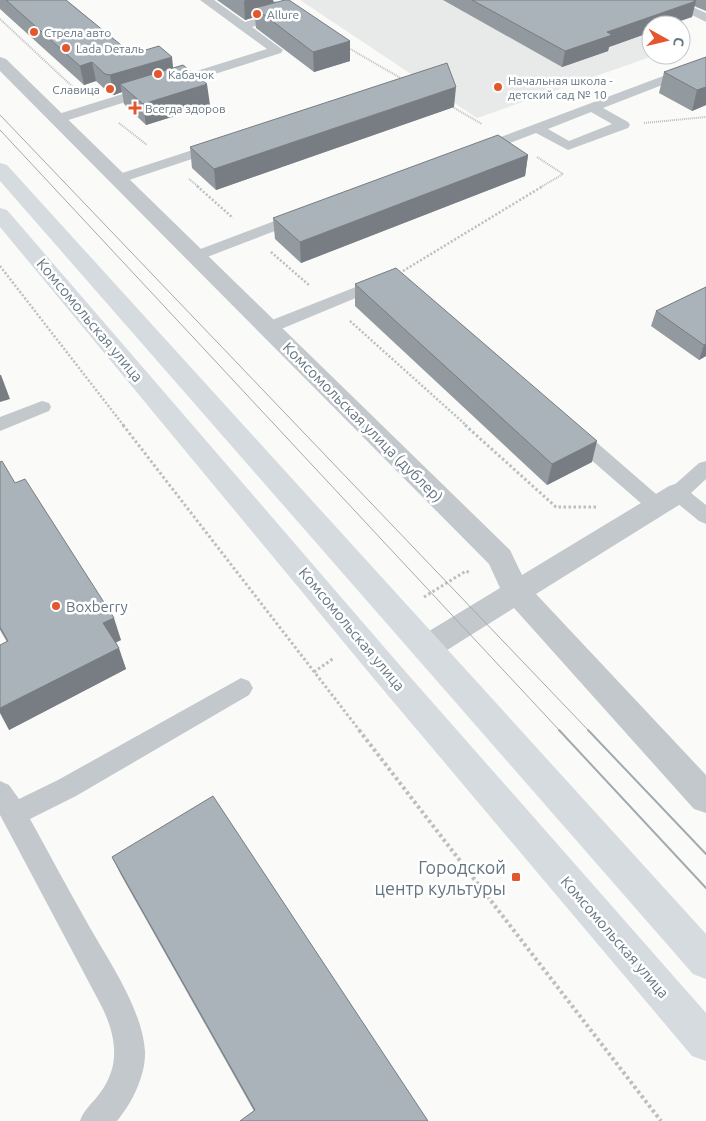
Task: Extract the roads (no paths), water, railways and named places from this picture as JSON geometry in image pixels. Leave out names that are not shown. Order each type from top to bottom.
[{"type":"main road","name":"Комсомольская улица","points":[[0,169],[706,961]]},
{"type":"main road","name":"Комсомольская улица","points":[[0,214],[381,664],[706,1042]]},
{"type":"street","name":"Комсомольская улица (дублер)","points":[[0,62],[500,558],[516,592],[706,798]]},
{"type":"street","points":[[426,648],[667,499]]},
{"type":"lane","points":[[57,119],[277,50],[206,0]]},
{"type":"lane","points":[[243,26],[287,13],[269,0]]},
{"type":"lane","points":[[668,0],[706,18]]},
{"type":"lane","points":[[463,156],[706,64]]},
{"type":"lane","points":[[537,128],[568,146],[623,125],[592,107]]},
{"type":"lane","points":[[118,179],[227,143]]},
{"type":"lane","points":[[196,256],[311,213]]},
{"type":"lane","points":[[268,328],[330,303],[397,280]]},
{"type":"lane","points":[[0,424],[42,407]]},
{"type":"lane","points":[[559,421],[667,499],[706,516]]},
{"type":"lane","points":[[667,499],[706,468]]},
{"type":"lane","points":[[95,1121],[116,1096],[127,1075],[130,1053],[127,1032],[112,997],[7,803],[82,780],[241,688]]},
{"type":"tram line","points":[[0,115],[589,731]]},
{"type":"tram line","points":[[0,130],[560,731]]},
{"type":"tram line","points":[[559,730],[706,888]]},
{"type":"tram line","points":[[588,730],[706,854]]},
{"type":"place","name":"Allure","points":[[257,14]]},
{"type":"place","name":"Стрела авто","points":[[34,32]]},
{"type":"place","name":"Lada Dеталь","points":[[66,48]]},
{"type":"place","name":"Кабачок","points":[[158,74]]},
{"type":"place","name":"Начальная школа - детский сад № 10","points":[[498,87]]},
{"type":"place","name":"Славица","points":[[110,89]]},
{"type":"place","name":"Всегда здоров","points":[[135,108]]},
{"type":"place","name":"Boxberry","points":[[56,606]]},
{"type":"place","name":"Городской центр культуры","points":[[516,877]]}]
